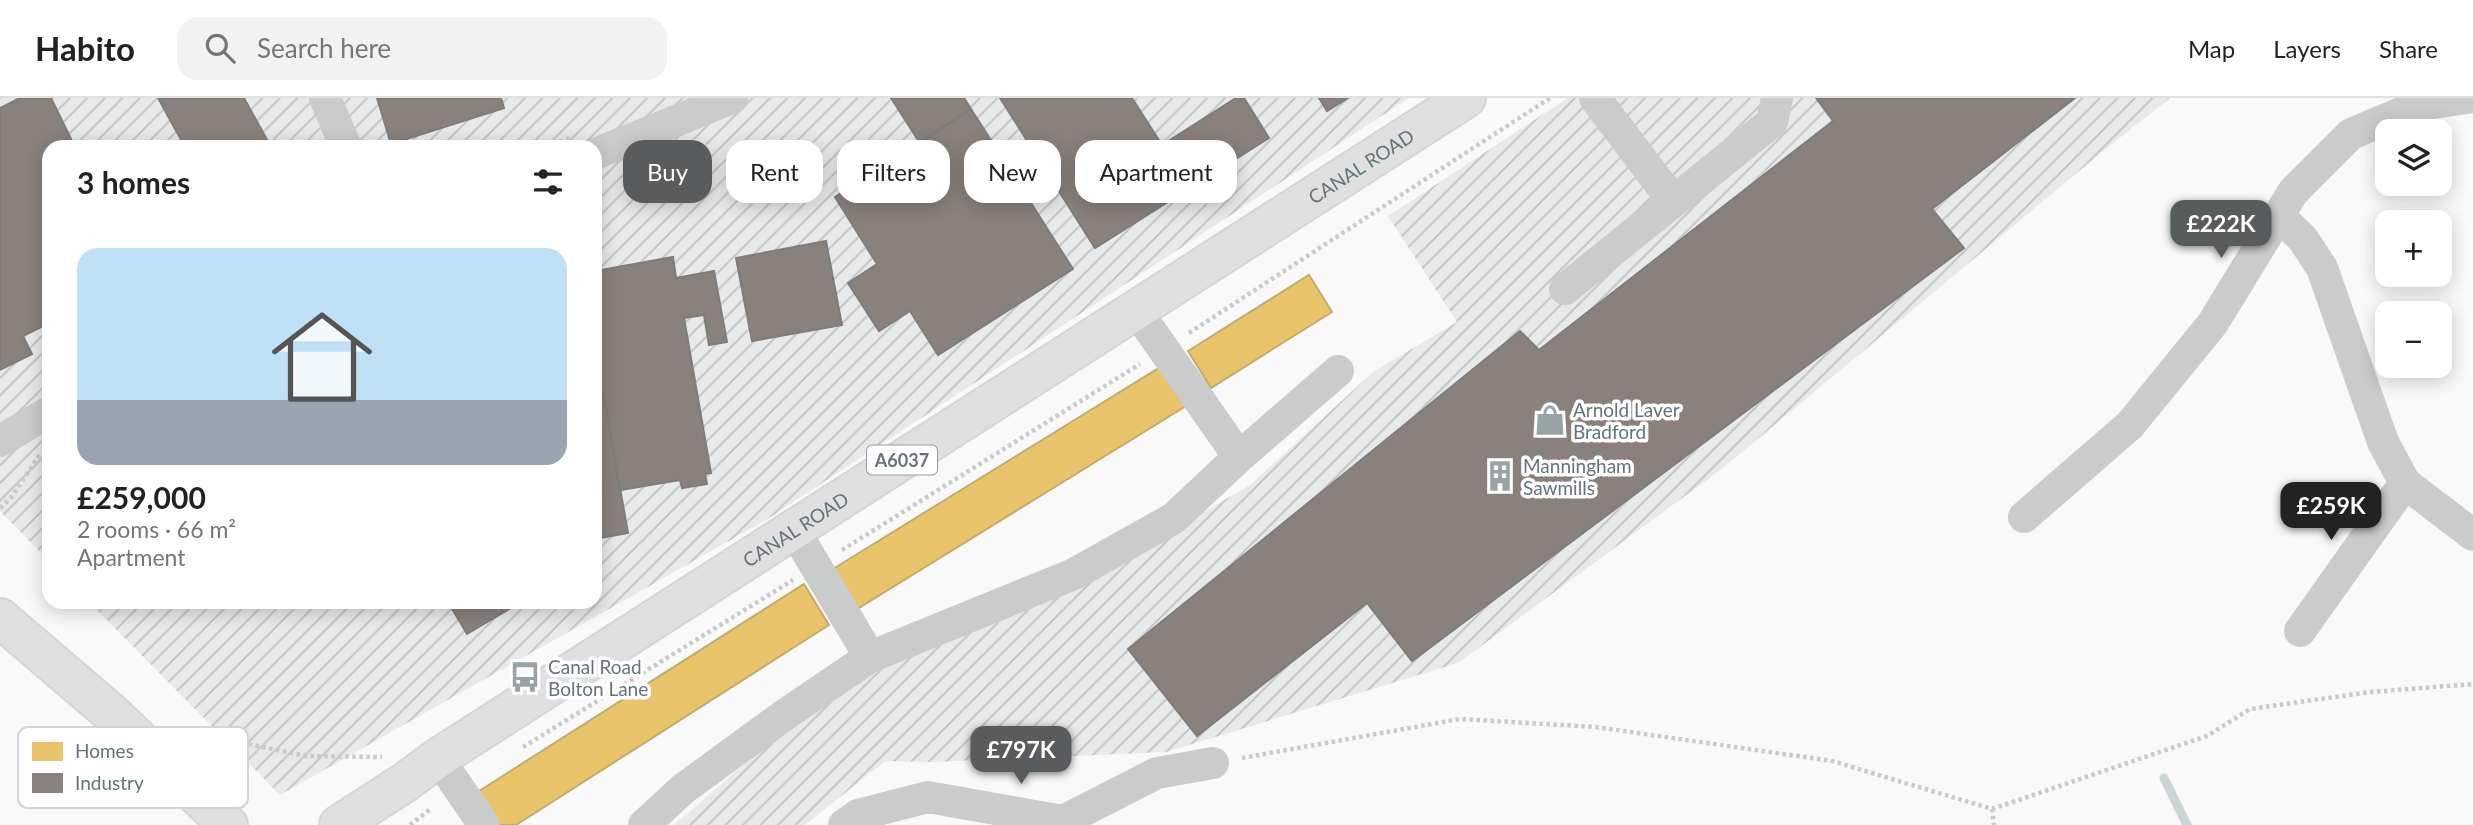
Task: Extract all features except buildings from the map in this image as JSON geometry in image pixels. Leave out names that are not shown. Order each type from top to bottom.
[{"type":"main road","name":"CANAL ROAD","points":[[339,825],[404,783],[448,772],[794,530],[1466,98]]},
{"type":"main road","points":[[0,618],[126,727]]},
{"type":"main road","points":[[210,808],[228,825]]},
{"type":"street","points":[[325,98],[343,140]]},
{"type":"street","points":[[1595,98],[1673,201]]},
{"type":"street","points":[[1565,289],[1772,122],[1777,98]]},
{"type":"street","points":[[2024,517],[2130,425],[2213,323],[2293,192],[2351,134],[2420,105],[2467,98]]},
{"type":"street","points":[[602,151],[728,99]]},
{"type":"street","points":[[2278,215],[2303,239],[2322,268],[2384,442],[2405,483],[2473,535]]},
{"type":"street","points":[[1136,310],[1239,457]]},
{"type":"street","points":[[643,825],[683,789],[870,657],[1074,574],[1174,518],[1338,371]]},
{"type":"street","points":[[0,441],[42,416]]},
{"type":"street","points":[[2300,632],[2405,483]]},
{"type":"street","points":[[794,530],[870,657]]},
{"type":"street","points":[[844,825],[858,815],[928,797],[1063,821],[1157,773],[1213,763]]},
{"type":"street","points":[[448,772],[484,825]]},
{"type":"path","points":[[518,750],[1163,349],[1550,98]]},
{"type":"path","points":[[0,508],[11,498],[42,450]]},
{"type":"path","points":[[1213,763],[1460,719],[1596,727],[1832,761],[1992,809],[2207,736],[2250,709],[2370,691],[2473,684]]},
{"type":"path","points":[[248,744],[306,756],[385,757]]},
{"type":"path","points":[[410,825],[448,772]]},
{"type":"path","points":[[1992,809],[1994,825]]},
{"type":"shaded area","points":[[0,98],[1409,98],[766,520],[280,795],[248,763],[248,727],[213,727],[96,609],[602,609],[602,140],[42,140],[42,554],[0,511]]},
{"type":"shaded area","name":"Arnold Laver Bradford","points":[[1568,98],[2170,98],[1723,468],[1458,663],[1166,752],[933,762],[885,761],[805,825],[674,825],[757,753],[868,675],[948,635],[1071,589],[1250,485],[1373,372],[1457,322],[1388,216]]},
{"type":"waterway","points":[[2164,778],[2187,825]]},
{"type":"place","name":"Arnold Laver Bradford","points":[[1550,420]]},
{"type":"place","name":"Manningham Sawmills","points":[[1500,476]]},
{"type":"place","name":"Canal Road Bolton Lane","points":[[525,677]]}]
